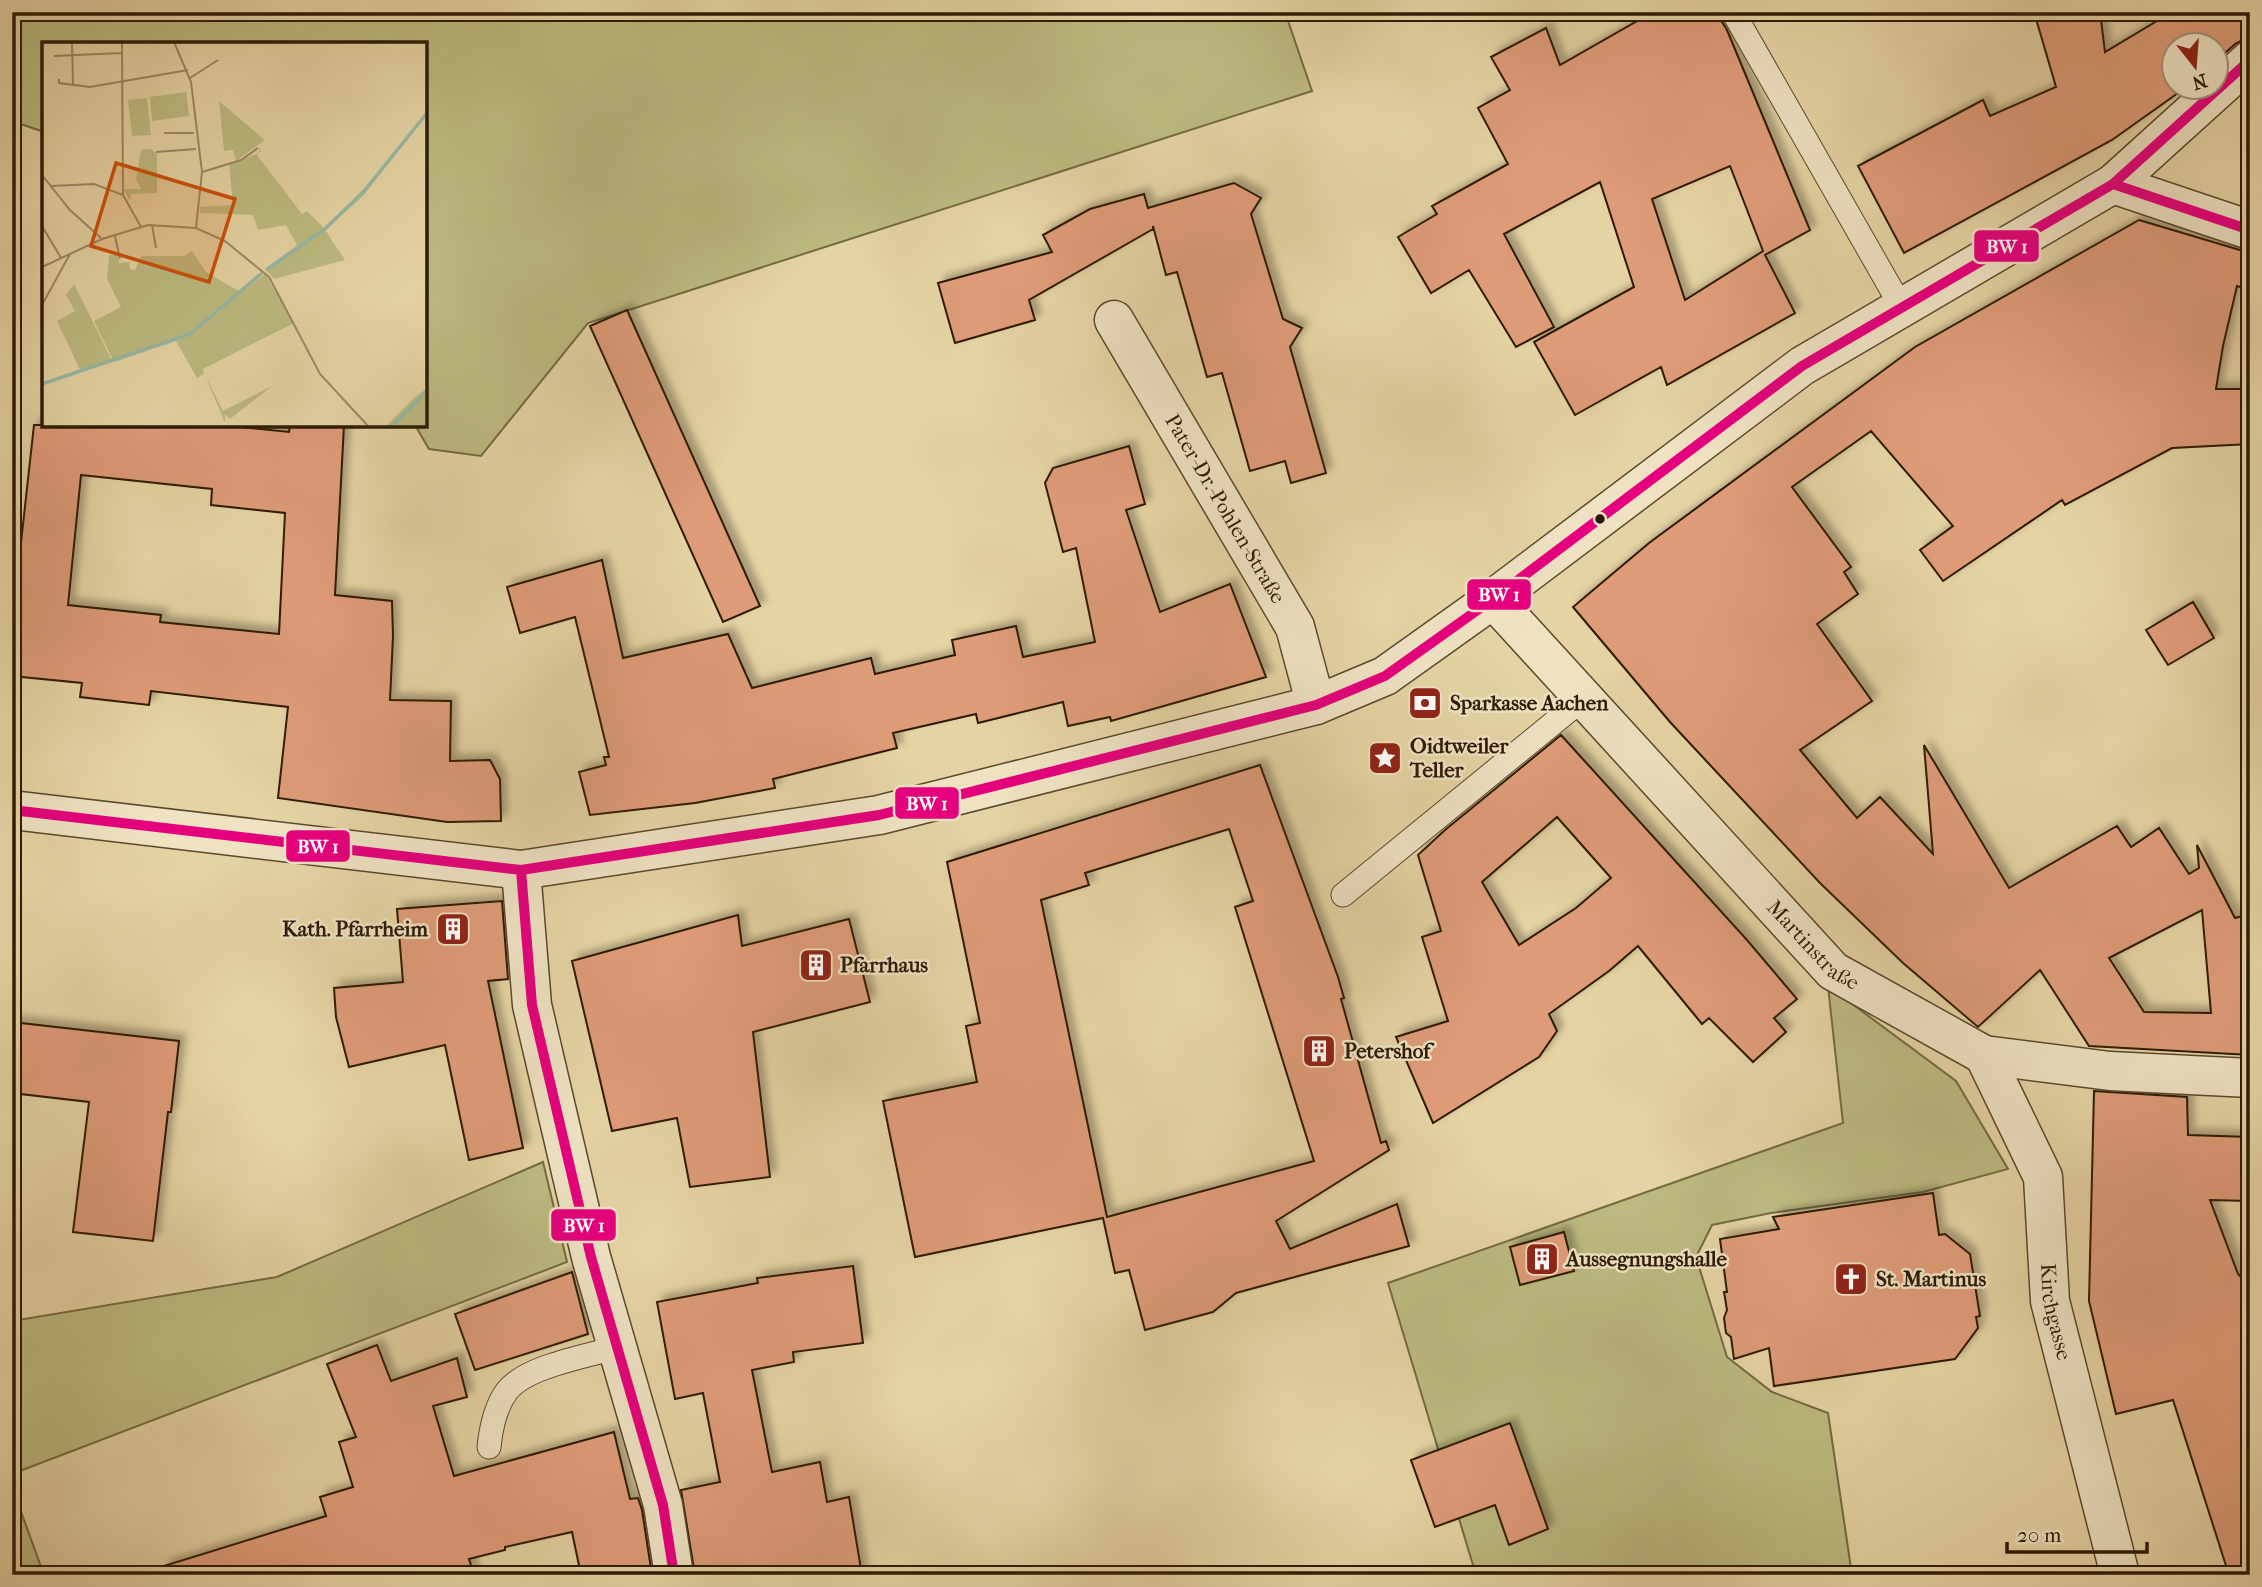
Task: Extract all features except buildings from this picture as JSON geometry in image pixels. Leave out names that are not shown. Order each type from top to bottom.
[{"type":"street","points":[[12,810],[521,870],[879,815],[1316,705],[1385,676],[1493,599],[1802,366],[2113,184],[2250,60]]},
{"type":"street","points":[[2113,184],[2250,230]]},
{"type":"street","name":"Pater-Dr.-Pohlen-Straße","points":[[1114,320],[1295,627],[1316,705]]},
{"type":"street","name":"Martinstraße","points":[[1493,599],[1833,971],[1984,1055],[2110,1071],[2250,1078]]},
{"type":"street","points":[[521,870],[532,1004],[592,1257],[663,1504],[674,1575]]},
{"type":"street","name":"Kirchgasse","points":[[1984,1055],[2043,1177],[2050,1301],[2120,1575]]},
{"type":"lane","points":[[1734,12],[1902,308]]},
{"type":"lane","points":[[1343,895],[1584,698]]},
{"type":"lane","points":[[489,1447],[491,1428],[499,1406],[508,1390],[519,1381],[536,1371],[618,1347]]},
{"type":"shaded area","points":[[12,12],[1285,12],[1312,91],[588,323],[481,456],[429,449],[416,427],[427,427],[427,42],[42,42],[42,131],[12,121]]},
{"type":"shaded area","points":[[1828,986],[1956,1081],[2008,1169],[1923,1192],[1771,1213],[1712,1225],[1696,1257],[1727,1357],[1772,1392],[1828,1413],[1852,1575],[1476,1575],[1388,1283],[1843,1123]]},
{"type":"shaded area","points":[[543,1162],[567,1262],[12,1474],[12,1321],[277,1277]]},
{"type":"shaded area","points":[[12,1487],[44,1575],[12,1575]]},
{"type":"transit line","points":[[12,810],[521,870],[879,815],[1316,705],[1385,676],[1493,599],[1802,366],[2113,184],[2250,60]]},
{"type":"transit line","points":[[2113,184],[2250,230]]},
{"type":"transit line","points":[[521,870],[532,1005],[591,1257],[663,1505],[674,1575]]},
{"type":"place","name":"Sparkasse Aachen","points":[[1425,703]]},
{"type":"place","name":"Oidtweiler Teller","points":[[1385,758]]},
{"type":"place","name":"Kath. Pfarrheim","points":[[453,929]]},
{"type":"place","name":"Pfarrhaus","points":[[816,965]]},
{"type":"place","name":"Petershof","points":[[1319,1051]]},
{"type":"place","name":"Aussegnungshalle","points":[[1542,1259]]},
{"type":"place","name":"St. Martinus","points":[[1851,1279]]}]
